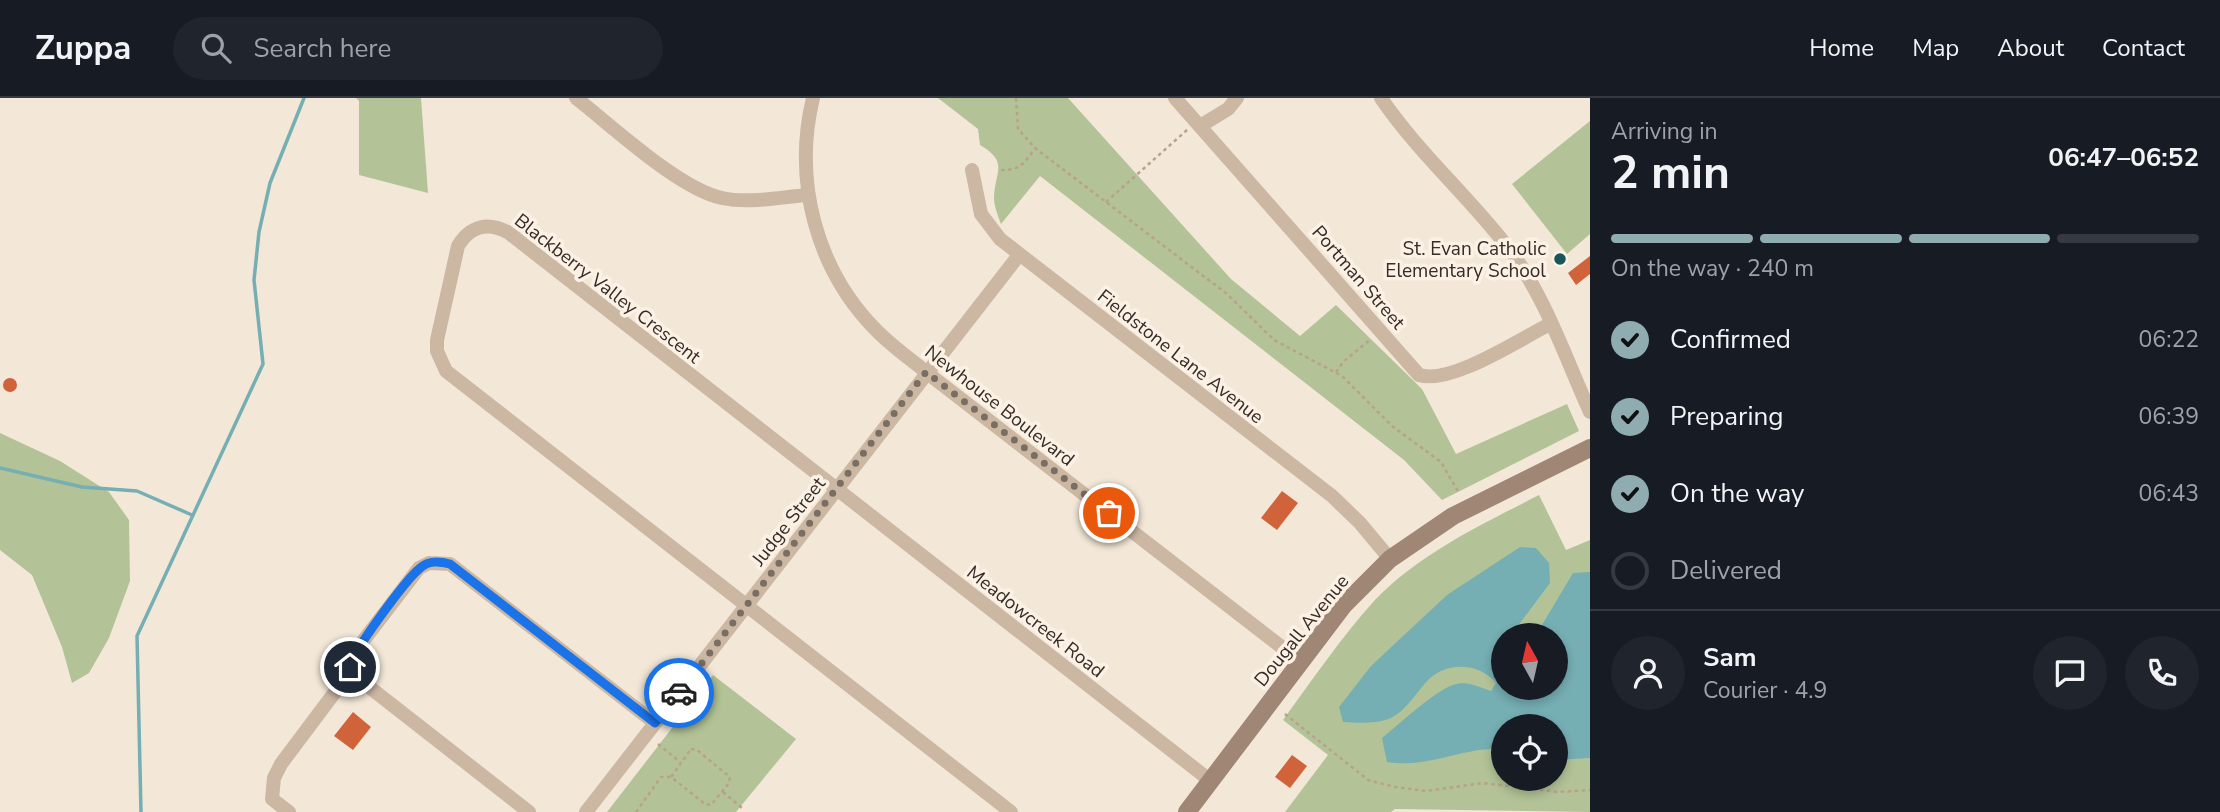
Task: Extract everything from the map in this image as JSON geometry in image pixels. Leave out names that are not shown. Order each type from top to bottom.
[{"type":"street","points":[[576,98],[684,181],[710,195],[738,200],[808,195]]},
{"type":"street","name":"Newhouse Boulevard","points":[[814,98],[806,150],[808,195],[822,246],[844,290],[878,332],[1301,662]]},
{"type":"street","name":"Portman Street","points":[[1175,98],[1419,375],[1434,377],[1460,369],[1550,324]]},
{"type":"street","points":[[1198,124],[1228,109],[1237,98]]},
{"type":"street","points":[[1381,98],[1402,130],[1507,246],[1532,285],[1590,412]]},
{"type":"street","name":"Fieldstone Lane Avenue","points":[[972,170],[981,214],[1000,239],[1332,496],[1360,523],[1390,559]]},
{"type":"street","name":"Blackberry Valley Crescent","points":[[836,491],[509,233],[490,225],[470,231],[463,238],[458,246],[437,340],[437,351],[446,371],[1011,812]]},
{"type":"street","name":"Judge Street","points":[[586,812],[1019,255]]},
{"type":"street","name":"Dougall Avenue","points":[[1187,812],[1343,606],[1390,559],[1453,516],[1590,448]]},
{"type":"street","name":"Meadowcreek Road","points":[[836,491],[1212,782]]},
{"type":"street","points":[[289,812],[272,799],[274,778],[281,764],[350,672],[350,662],[357,649],[419,568],[440,562],[456,568],[655,723]]},
{"type":"street","points":[[350,672],[529,812]]},
{"type":"path","points":[[1016,98],[1018,129],[1035,148],[1227,295],[1274,340],[1336,372],[1392,426],[1441,461],[1459,493]]},
{"type":"path","points":[[1106,202],[1198,124]]},
{"type":"path","points":[[1000,170],[1012,171],[1023,165],[1035,148]]},
{"type":"path","points":[[1336,372],[1343,362],[1381,332]]},
{"type":"path","points":[[1285,714],[1368,780],[1395,787],[1426,791],[1483,783],[1558,792],[1590,790]]},
{"type":"path","points":[[658,744],[680,762]]},
{"type":"path","points":[[671,777],[689,751],[697,750],[730,778],[710,805],[710,812]]},
{"type":"path","points":[[636,812],[661,777],[671,777],[710,805]]},
{"type":"path","points":[[722,792],[741,808]]},
{"type":"green space","points":[[356,98],[421,98],[428,193],[359,175],[359,101]]},
{"type":"green space","points":[[938,98],[1068,98],[1231,279],[1300,336],[1336,305],[1422,389],[1456,454],[1567,404],[1579,431],[1442,500],[1404,460],[1040,176],[1001,224],[994,201],[998,168],[995,157],[980,145],[978,129]]},
{"type":"green space","points":[[1590,121],[1590,234],[1567,254],[1512,184]]},
{"type":"green space","points":[[0,433],[60,461],[109,492],[129,520],[130,581],[109,638],[89,673],[72,683],[62,647],[32,575],[0,550]]},
{"type":"green space","points":[[1539,495],[1566,550],[1590,540],[1590,812],[1395,809],[1391,812],[1285,812],[1328,755],[1283,720],[1338,644],[1374,601],[1411,568],[1473,529]]},
{"type":"green space","points":[[713,675],[796,739],[736,812],[607,812]]},
{"type":"water","points":[[1520,547],[1536,548],[1549,563],[1550,583],[1520,623],[1491,623],[1491,678],[1473,668],[1445,669],[1429,679],[1402,710],[1391,718],[1367,723],[1343,722],[1339,707],[1371,666],[1447,595]]},
{"type":"water","points":[[1590,572],[1590,758],[1568,759],[1568,714],[1491,714],[1491,749],[1417,763],[1387,762],[1382,738],[1446,688],[1463,683],[1491,691],[1491,700],[1568,700],[1568,623],[1543,623],[1573,573]]},
{"type":"building","points":[[1590,256],[1590,274],[1576,285],[1568,273]]},
{"type":"building","points":[[7,378],[13,378],[17,385],[13,392],[7,392],[3,388],[3,382]]},
{"type":"building","points":[[1282,491],[1298,503],[1277,530],[1261,518]]},
{"type":"building","points":[[353,712],[371,727],[353,750],[334,736]]},
{"type":"building","points":[[1292,755],[1307,766],[1290,788],[1275,777]]},
{"type":"waterway","points":[[141,812],[137,636],[263,364],[254,280],[259,232],[270,183],[304,98]]},
{"type":"waterway","points":[[0,468],[82,487],[137,491],[192,515]]},
{"type":"way so far","points":[[679,693],[926,372],[1109,513]]},
{"type":"place","name":"St. Evan Catholic Elementary School","points":[[1560,259]]},
{"type":"route","points":[[350,667],[357,649],[419,568],[440,562],[450,564],[655,723],[679,693]]}]
